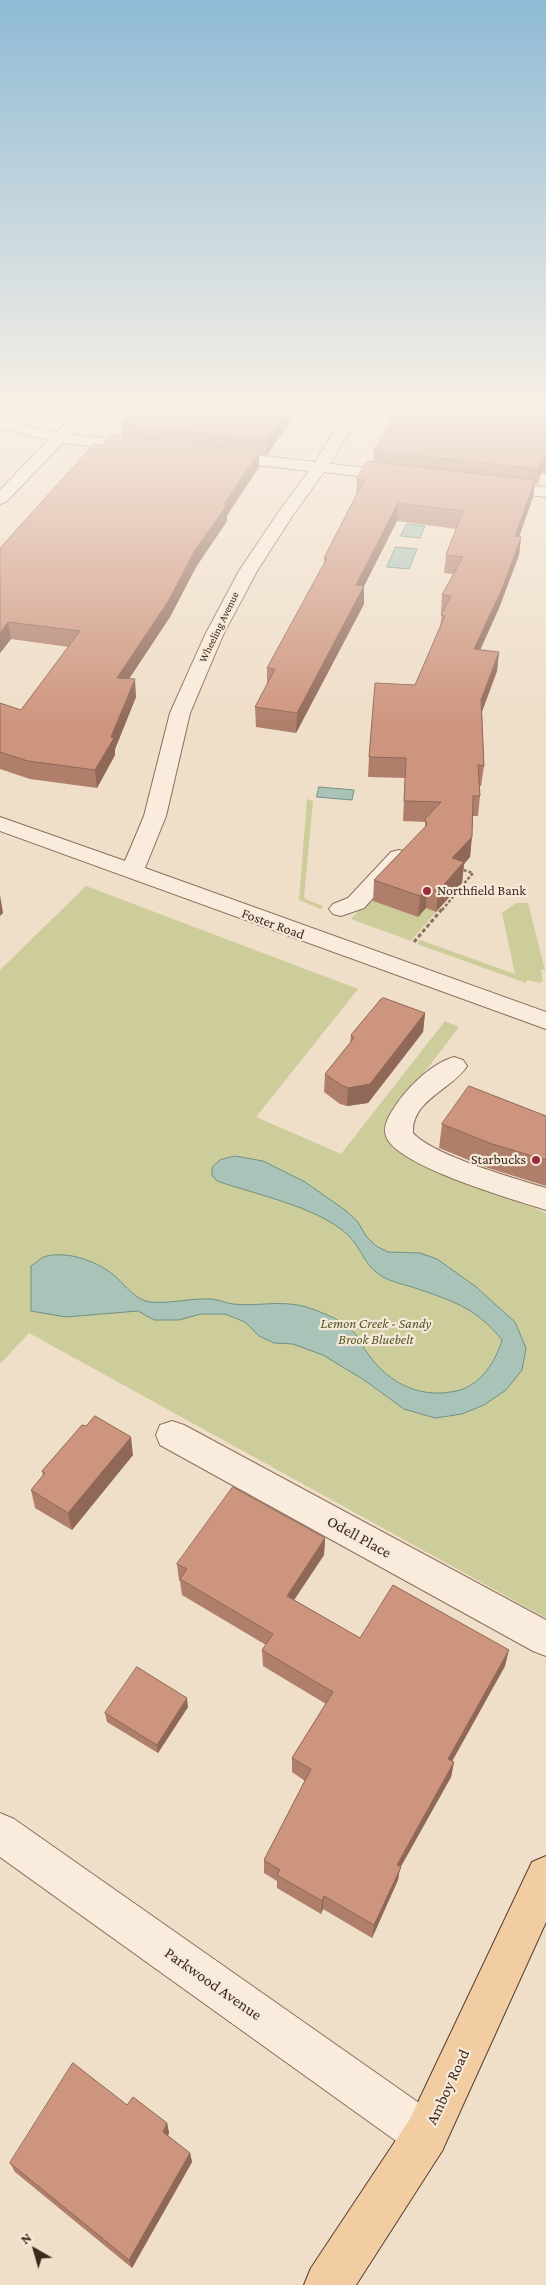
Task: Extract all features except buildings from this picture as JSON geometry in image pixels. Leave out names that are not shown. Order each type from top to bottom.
[{"type":"main road","name":"Amboy Road","points":[[328,2285],[426,2135],[546,1876]]},
{"type":"street","name":"Wheeling Avenue","points":[[132,872],[155,816],[180,713],[214,635],[248,570],[286,514]]},
{"type":"street","name":"Foster Road","points":[[0,824],[546,1021]]},
{"type":"street","points":[[340,905],[356,903],[406,842]]},
{"type":"street","points":[[454,1066],[423,1089],[404,1115],[399,1127],[400,1137],[408,1146],[437,1161],[546,1199]]},
{"type":"street","name":"Odell Place","points":[[172,1436],[546,1639]]},
{"type":"street","name":"Parkwood Avenue","points":[[0,1833],[426,2135]]},
{"type":"path","points":[[412,945],[473,873],[456,868]]},
{"type":"green space","points":[[307,799],[313,801],[304,897],[323,906],[321,909],[299,900]]},
{"type":"green space","name":"Lemon Creek - Sandy Brook Bluebelt","points":[[86,886],[358,989],[256,1117],[341,1154],[445,1021],[459,1027],[398,1107],[422,1161],[546,1213],[546,1618],[29,1333],[0,1364],[0,970]]},
{"type":"green space","points":[[369,899],[418,917],[426,908],[436,912],[411,941],[351,919]]},
{"type":"green space","points":[[516,903],[528,903],[545,970],[541,970],[543,981],[540,983],[527,980],[526,983],[417,944],[420,940],[515,974],[502,913]]},
{"type":"shaded area","points":[[407,524],[425,526],[420,538],[401,536]]},
{"type":"shaded area","points":[[396,547],[417,549],[409,569],[387,567]]},
{"type":"shaded area","points":[[319,787],[354,790],[352,800],[317,797]]},
{"type":"shaded area","points":[[235,1156],[263,1161],[305,1182],[345,1210],[358,1222],[366,1236],[376,1246],[388,1252],[420,1253],[437,1259],[475,1286],[515,1322],[526,1348],[522,1370],[506,1390],[484,1405],[462,1414],[435,1418],[404,1409],[364,1380],[323,1355],[293,1344],[274,1343],[259,1336],[245,1322],[225,1314],[201,1314],[179,1320],[154,1320],[138,1311],[66,1317],[31,1311],[31,1266],[45,1257],[65,1255],[84,1259],[102,1267],[136,1296],[145,1301],[165,1302],[211,1299],[244,1305],[294,1304],[315,1310],[337,1320],[352,1330],[368,1354],[386,1374],[397,1382],[420,1391],[446,1393],[460,1390],[475,1383],[487,1371],[496,1356],[502,1340],[482,1320],[462,1306],[383,1277],[371,1267],[347,1234],[319,1216],[285,1202],[217,1181],[212,1175],[212,1167],[220,1160]]},
{"type":"place","name":"Northfield Bank","points":[[427,891]]},
{"type":"place","name":"Starbucks","points":[[536,1160]]}]
